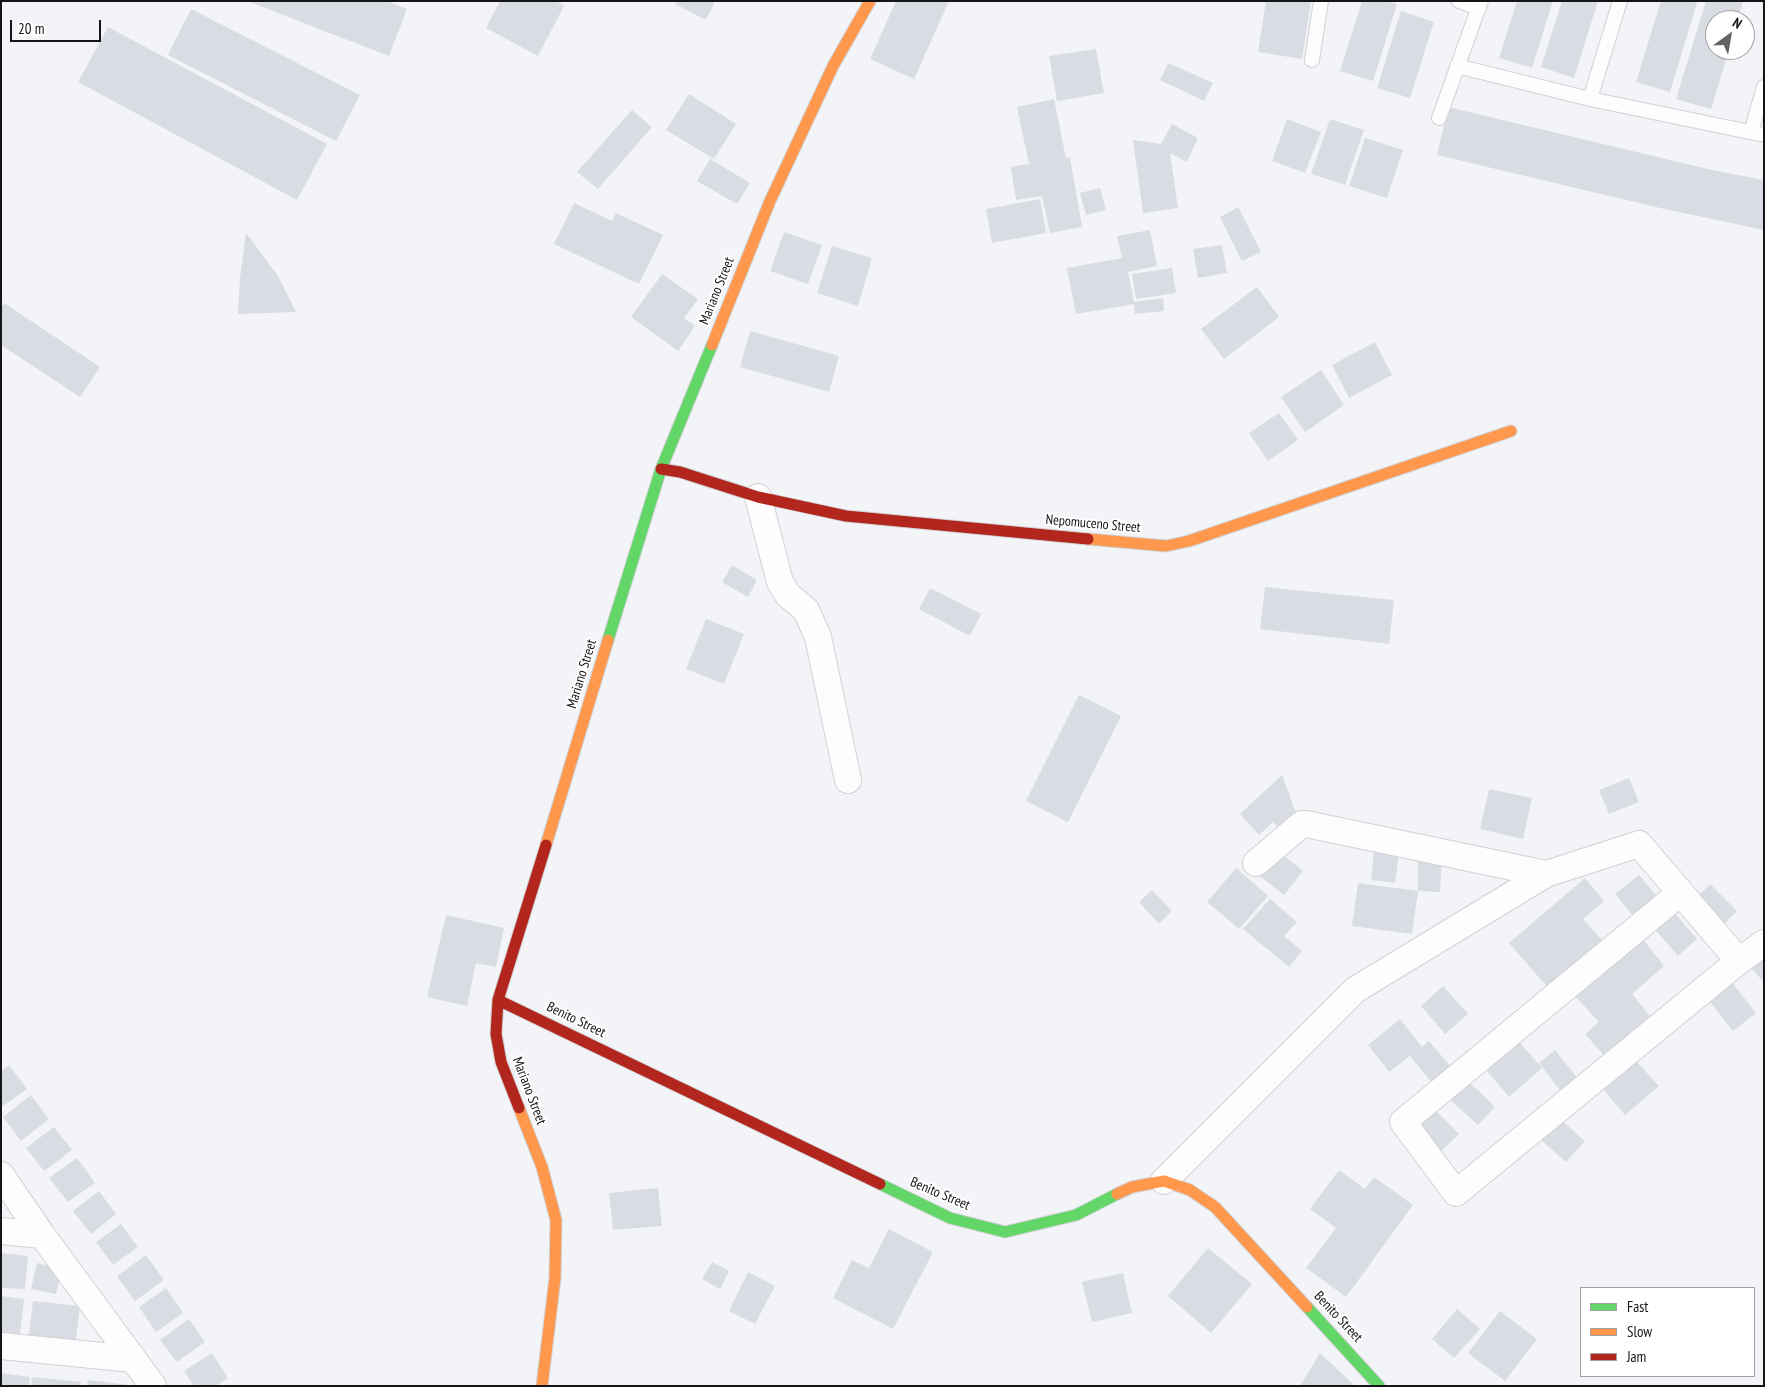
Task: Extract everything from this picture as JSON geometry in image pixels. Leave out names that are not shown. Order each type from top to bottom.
[{"type":"street","name":"Mariano Street","points":[[542,1386],[556,1278],[556,1220],[542,1167],[501,1062],[496,1034],[498,1000],[661,469],[770,201],[833,66],[870,1]]},
{"type":"street","name":"Nepomuceno Street","points":[[661,469],[680,472],[758,497],[846,516],[1166,546],[1189,541],[1511,430]]},
{"type":"street","points":[[758,497],[780,582],[788,595],[806,610],[818,636],[848,780]]},
{"type":"street","points":[[1256,863],[1302,824],[1306,824],[1546,874]]},
{"type":"street","points":[[1164,1181],[1355,990],[1546,874],[1639,844],[1739,961]]},
{"type":"street","points":[[1680,893],[1403,1122],[1456,1193],[1739,961],[1764,943]]},
{"type":"street","name":"Benito Street","points":[[498,1000],[950,1218],[1005,1232],[1076,1215],[1132,1187],[1164,1181],[1190,1190],[1215,1207],[1379,1386]]},
{"type":"street","points":[[1,1175],[42,1235],[154,1386]]},
{"type":"street","points":[[1,1230],[42,1235]]},
{"type":"street","points":[[1,1346],[133,1359]]},
{"type":"lane","points":[[1312,60],[1321,1]]},
{"type":"lane","points":[[1438,118],[1480,5],[1459,1]]},
{"type":"lane","points":[[1590,99],[1620,1]]},
{"type":"lane","points":[[1457,66],[1590,99],[1757,134],[1764,87]]},
{"type":"building","points":[[247,1],[387,1],[407,9],[389,56]]},
{"type":"building","points":[[500,1],[556,1],[564,6],[538,56],[486,28]]},
{"type":"building","points":[[677,1],[715,1],[706,20],[675,4]]},
{"type":"building","points":[[896,1],[949,1],[914,79],[870,59]]},
{"type":"building","points":[[1266,1],[1311,1],[1302,59],[1258,52]]},
{"type":"building","points":[[1362,1],[1386,1],[1397,4],[1373,81],[1340,71]]},
{"type":"building","points":[[1517,1],[1553,1],[1532,68],[1499,58]]},
{"type":"building","points":[[1562,1],[1598,1],[1574,78],[1541,67]]},
{"type":"building","points":[[1661,1],[1690,1],[1697,3],[1670,92],[1636,82]]},
{"type":"building","points":[[1706,1],[1743,1],[1741,10],[1705,10],[1705,60],[1726,60],[1711,109],[1676,99]]},
{"type":"building","points":[[191,9],[360,95],[336,141],[168,55]]},
{"type":"building","points":[[1401,11],[1434,22],[1410,98],[1377,88]]},
{"type":"building","points":[[108,27],[327,144],[297,200],[78,82]]},
{"type":"building","points":[[1096,49],[1104,93],[1057,101],[1049,56]]},
{"type":"building","points":[[1168,63],[1213,83],[1204,101],[1160,80]]},
{"type":"building","points":[[689,94],[736,124],[714,159],[666,130]]},
{"type":"building","points":[[1054,99],[1066,158],[1070,157],[1082,227],[1050,233],[1042,196],[1016,200],[1011,167],[1029,164],[1017,107]]},
{"type":"building","points":[[1448,107],[1712,170],[1764,180],[1764,230],[1660,208],[1437,155]]},
{"type":"building","points":[[632,110],[652,127],[598,189],[577,172]]},
{"type":"building","points":[[1287,119],[1321,132],[1305,173],[1272,161]]},
{"type":"building","points":[[1330,119],[1364,130],[1345,185],[1311,174]]},
{"type":"building","points":[[1172,124],[1198,138],[1187,162],[1170,153],[1178,208],[1143,213],[1133,140],[1161,144]]},
{"type":"building","points":[[1365,138],[1403,150],[1387,198],[1349,186]]},
{"type":"building","points":[[710,159],[750,183],[737,204],[697,181]]},
{"type":"building","points":[[1100,188],[1106,210],[1086,215],[1080,193]]},
{"type":"building","points":[[1040,199],[1046,233],[992,243],[986,209]]},
{"type":"building","points":[[574,203],[612,221],[616,213],[663,235],[639,284],[554,244]]},
{"type":"building","points":[[1238,207],[1261,252],[1242,261],[1220,217]]},
{"type":"building","points":[[1150,230],[1157,266],[1128,272],[1134,302],[1163,298],[1164,311],[1135,314],[1134,304],[1076,314],[1067,268],[1122,258],[1117,236]]},
{"type":"building","points":[[784,232],[822,245],[808,284],[770,271]]},
{"type":"building","points":[[246,233],[278,276],[296,312],[238,314],[240,278]]},
{"type":"building","points":[[1222,245],[1227,273],[1198,278],[1193,249]]},
{"type":"building","points":[[832,246],[872,258],[858,306],[817,293]]},
{"type":"building","points":[[1172,268],[1176,293],[1136,299],[1132,274]]},
{"type":"building","points":[[662,274],[698,299],[684,318],[695,326],[678,351],[631,317]]},
{"type":"building","points":[[1257,287],[1279,317],[1224,359],[1201,329]]},
{"type":"building","points":[[4,303],[100,367],[80,397],[1,345],[1,308]]},
{"type":"building","points":[[750,331],[839,356],[829,392],[740,367]]},
{"type":"building","points":[[1375,342],[1392,375],[1349,398],[1332,365]]},
{"type":"building","points":[[1321,370],[1344,405],[1305,432],[1281,397]]},
{"type":"building","points":[[1279,413],[1298,440],[1268,461],[1249,433]]},
{"type":"building","points":[[732,565],[757,580],[748,597],[722,582]]},
{"type":"building","points":[[1265,587],[1394,600],[1389,644],[1260,629]]},
{"type":"building","points":[[930,588],[981,614],[970,636],[919,609]]},
{"type":"building","points":[[706,619],[744,634],[724,684],[686,669]]},
{"type":"building","points":[[1079,695],[1121,716],[1068,822],[1026,801]]},
{"type":"building","points":[[1282,775],[1300,824],[1286,836],[1273,822],[1259,835],[1240,814]]},
{"type":"building","points":[[1629,778],[1639,802],[1609,814],[1599,790]]},
{"type":"building","points":[[1489,789],[1532,798],[1523,839],[1480,829]]},
{"type":"building","points":[[1374,851],[1399,854],[1395,883],[1371,880]]},
{"type":"building","points":[[1280,852],[1303,871],[1284,895],[1260,876]]},
{"type":"building","points":[[1418,858],[1442,859],[1440,892],[1418,891]]},
{"type":"building","points":[[1236,868],[1268,896],[1239,929],[1207,902]]},
{"type":"building","points":[[1639,875],[1658,898],[1635,918],[1615,894]]},
{"type":"building","points":[[1585,878],[1604,901],[1583,919],[1604,942],[1549,989],[1509,943]]},
{"type":"building","points":[[1358,883],[1418,891],[1412,934],[1352,926]]},
{"type":"building","points":[[1710,884],[1737,911],[1722,926],[1695,899]]},
{"type":"building","points":[[1152,890],[1172,911],[1159,924],[1139,902]]},
{"type":"building","points":[[1270,899],[1297,922],[1284,936],[1302,951],[1289,967],[1243,929]]},
{"type":"building","points":[[1672,910],[1697,939],[1678,956],[1653,927]]},
{"type":"building","points":[[446,915],[504,928],[496,967],[476,963],[467,1006],[427,997]]},
{"type":"building","points":[[1642,938],[1664,966],[1632,994],[1651,1017],[1608,1060],[1585,1034],[1599,1022],[1574,995]]},
{"type":"building","points":[[1764,952],[1764,982],[1749,966]]},
{"type":"building","points":[[1730,980],[1756,1013],[1733,1031],[1707,998]]},
{"type":"building","points":[[1443,986],[1468,1014],[1445,1034],[1421,1006]]},
{"type":"building","points":[[1400,1019],[1422,1047],[1429,1041],[1450,1066],[1431,1082],[1410,1056],[1389,1072],[1368,1045]]},
{"type":"building","points":[[1515,1037],[1542,1068],[1509,1097],[1482,1065]]},
{"type":"building","points":[[1555,1050],[1579,1080],[1562,1093],[1539,1063]]},
{"type":"building","points":[[1636,1061],[1659,1086],[1625,1115],[1603,1089]]},
{"type":"building","points":[[9,1065],[27,1089],[1,1107],[1,1071]]},
{"type":"building","points":[[1466,1079],[1495,1107],[1478,1125],[1448,1098]]},
{"type":"building","points":[[31,1095],[49,1119],[21,1141],[3,1117]]},
{"type":"building","points":[[1435,1110],[1459,1134],[1440,1152],[1416,1128]]},
{"type":"building","points":[[1560,1119],[1585,1141],[1566,1162],[1541,1140]]},
{"type":"building","points":[[54,1127],[72,1150],[44,1171],[26,1148]]},
{"type":"building","points":[[77,1158],[95,1183],[68,1202],[49,1178]]},
{"type":"building","points":[[1339,1170],[1365,1189],[1374,1177],[1413,1205],[1346,1297],[1306,1268],[1336,1228],[1310,1209]]},
{"type":"building","points":[[658,1188],[662,1226],[613,1230],[609,1193]]},
{"type":"building","points":[[99,1191],[116,1214],[91,1234],[73,1211]]},
{"type":"building","points":[[121,1224],[138,1247],[113,1265],[96,1242]]},
{"type":"building","points":[[889,1229],[933,1252],[893,1329],[833,1298],[852,1260],[869,1268]]},
{"type":"building","points":[[1208,1248],[1252,1284],[1211,1333],[1168,1296]]},
{"type":"building","points":[[1,1253],[28,1256],[25,1289],[1,1288]]},
{"type":"building","points":[[146,1255],[164,1280],[135,1301],[117,1276]]},
{"type":"building","points":[[712,1262],[729,1271],[720,1289],[702,1279]]},
{"type":"building","points":[[37,1263],[62,1269],[56,1294],[31,1289]]},
{"type":"building","points":[[748,1272],[775,1286],[755,1324],[729,1311]]},
{"type":"building","points":[[1123,1273],[1132,1313],[1092,1322],[1082,1282]]},
{"type":"building","points":[[166,1288],[183,1313],[156,1332],[139,1307]]},
{"type":"building","points":[[1,1296],[24,1299],[20,1334],[1,1332]]},
{"type":"building","points":[[33,1301],[80,1306],[76,1340],[29,1335]]},
{"type":"building","points":[[1457,1309],[1480,1329],[1454,1358],[1432,1339]]},
{"type":"building","points":[[1500,1311],[1537,1339],[1505,1381],[1468,1353]]},
{"type":"building","points":[[189,1319],[205,1342],[177,1362],[160,1340]]},
{"type":"building","points":[[212,1353],[228,1378],[216,1386],[194,1386],[184,1371]]},
{"type":"building","points":[[1320,1353],[1355,1386],[1300,1386]]},
{"type":"building","points":[[1,1373],[30,1377],[29,1386],[1,1386]]},
{"type":"building","points":[[32,1377],[81,1382],[80,1386],[31,1386]]},
{"type":"building","points":[[88,1380],[129,1385],[129,1386],[87,1386]]},
{"type":"traffic: fast","points":[[608,640],[661,469],[712,345]]},
{"type":"traffic: fast","points":[[880,1184],[950,1218],[1005,1232],[1076,1215],[1117,1194]]},
{"type":"traffic: fast","points":[[1307,1307],[1379,1386]]},
{"type":"traffic: slow","points":[[712,345],[770,201],[833,66],[870,1]]},
{"type":"traffic: slow","points":[[1088,539],[1166,546],[1189,541],[1511,431]]},
{"type":"traffic: slow","points":[[546,845],[608,640]]},
{"type":"traffic: slow","points":[[519,1108],[542,1167],[556,1220],[555,1278],[542,1386]]},
{"type":"traffic: slow","points":[[1117,1194],[1132,1187],[1164,1181],[1190,1190],[1215,1207],[1307,1307]]},
{"type":"traffic: jam","points":[[661,469],[680,472],[758,497],[846,516],[1088,539]]},
{"type":"traffic: jam","points":[[519,1108],[501,1062],[496,1034],[498,1000],[546,845]]},
{"type":"traffic: jam","points":[[498,1000],[880,1184]]}]
